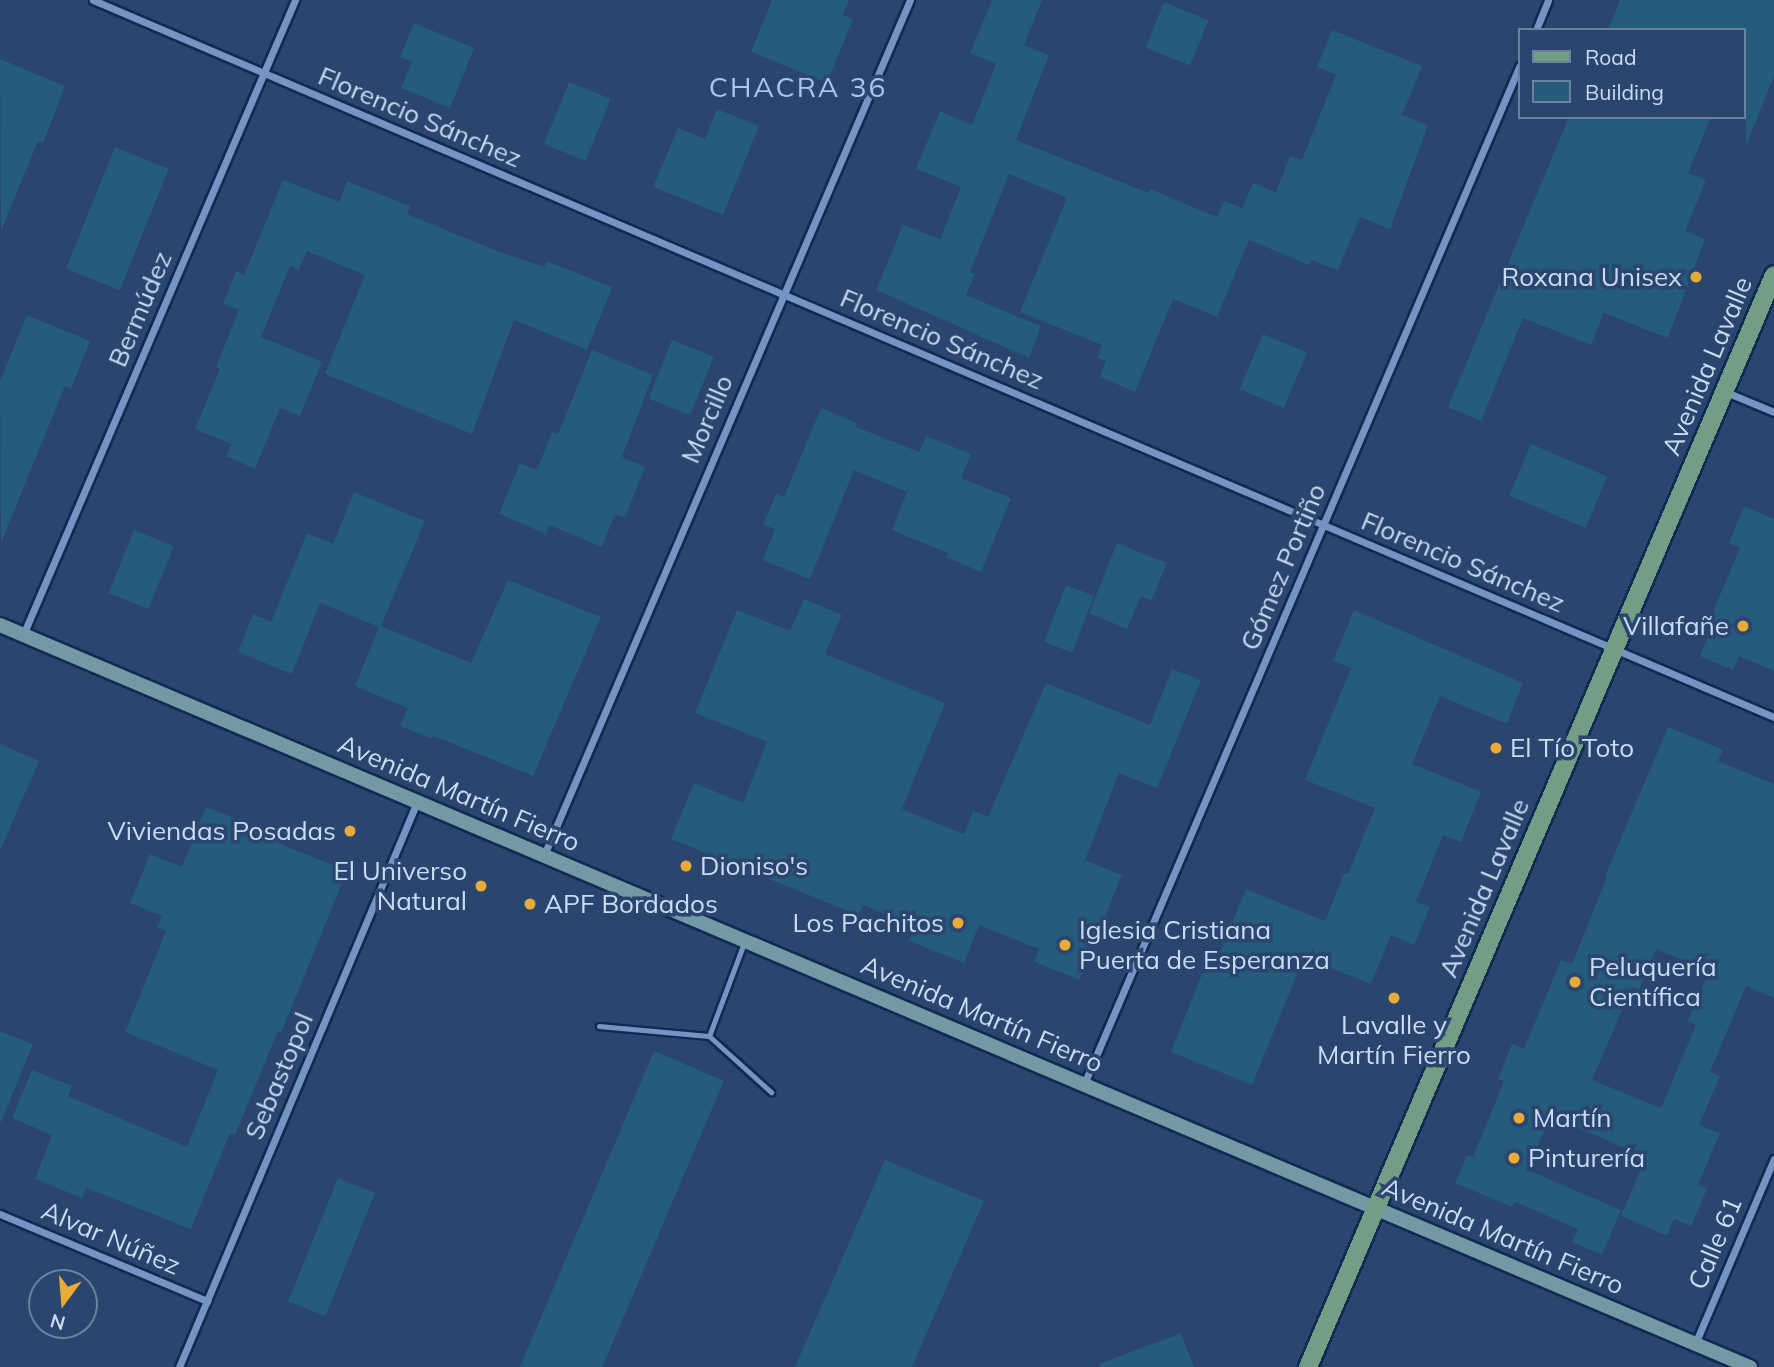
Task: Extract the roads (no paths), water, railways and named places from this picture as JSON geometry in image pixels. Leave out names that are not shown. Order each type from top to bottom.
[{"type":"main road","name":"Avenida Lavalle","points":[[1308,1367],[1774,275]]},
{"type":"main road","name":"Avenida Martín Fierro","points":[[0,625],[1750,1367]]},
{"type":"street","name":"Florencio Sánchez","points":[[93,0],[1774,717]]},
{"type":"street","name":"Bermúdez","points":[[23,635],[295,0]]},
{"type":"street","name":"Morcillo","points":[[544,855],[909,0]]},
{"type":"street","points":[[1536,28],[1548,0]]},
{"type":"street","name":"Gómez Portiño","points":[[1084,1084],[1518,70]]},
{"type":"street","points":[[1725,391],[1774,412]]},
{"type":"street","name":"Sebastopol","points":[[179,1367],[417,802]]},
{"type":"street","name":"Calle 61","points":[[1695,1344],[1774,1159]]},
{"type":"street","name":"Alvar Núñez","points":[[0,1214],[207,1301]]},
{"type":"lane","points":[[709,1036],[745,940]]},
{"type":"lane","points":[[599,1026],[709,1036],[771,1092]]},
{"type":"place","name":"Roxana Unisex","points":[[1696,277]]},
{"type":"place","name":"Villafañe","points":[[1743,626]]},
{"type":"place","name":"El Tío Toto","points":[[1496,748]]},
{"type":"place","name":"Viviendas Posadas","points":[[350,831]]},
{"type":"place","name":"Dioniso's","points":[[686,866]]},
{"type":"place","name":"El Universo Natural","points":[[481,886]]},
{"type":"place","name":"APF Bordados","points":[[530,904]]},
{"type":"place","name":"Los Pachitos","points":[[958,923]]},
{"type":"place","name":"Iglesia Cristiana Puerta de Esperanza","points":[[1065,945]]},
{"type":"place","name":"Peluquería Científica","points":[[1575,982]]},
{"type":"place","name":"Lavalle y Martín Fierro","points":[[1394,998]]},
{"type":"place","name":"Martín","points":[[1519,1118]]},
{"type":"place","name":"Pinturería","points":[[1514,1158]]},
{"type":"district","name":"CHACRA 36","points":[[798,87]]}]
